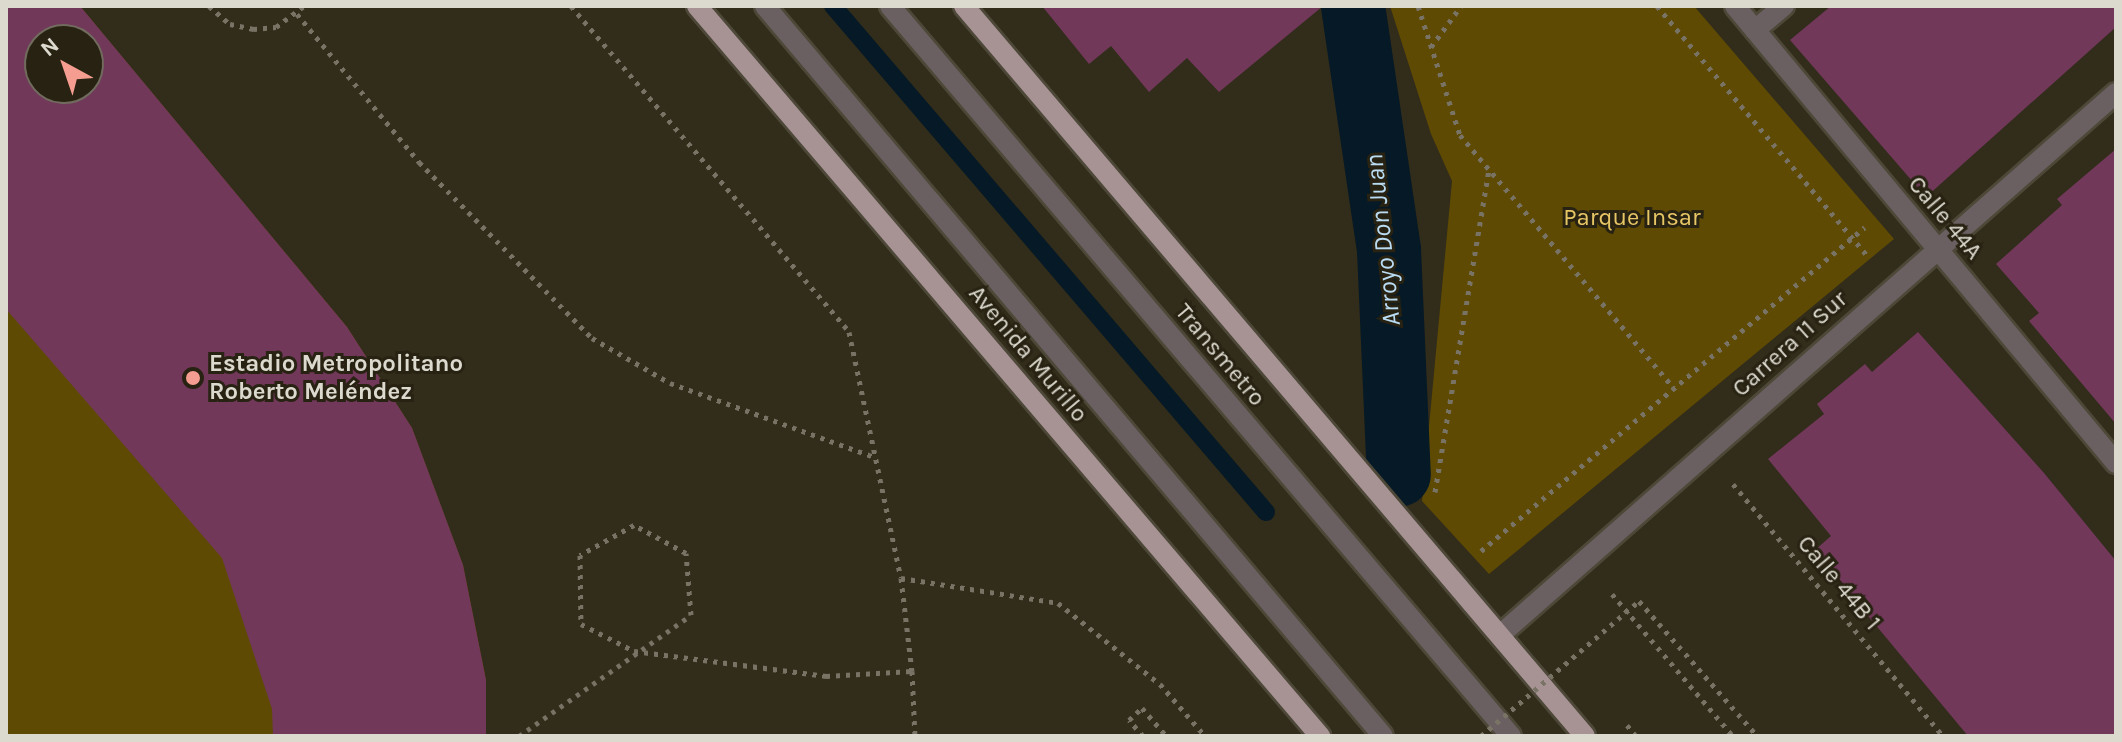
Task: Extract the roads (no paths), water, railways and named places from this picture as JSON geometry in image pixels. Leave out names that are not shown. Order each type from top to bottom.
[{"type":"main road","name":"Avenida Murillo","points":[[697,6],[1320,736]]},
{"type":"main road","points":[[964,6],[1585,736]]},
{"type":"street","points":[[765,6],[1383,736]]},
{"type":"street","name":"Transmetro","points":[[890,6],[1511,736]]},
{"type":"street","name":"Calle 44A","points":[[1735,6],[1936,248],[2113,452]]},
{"type":"street","points":[[1755,30],[1784,6]]},
{"type":"street","name":"Carrera 11 Sur","points":[[1500,635],[1936,248],[2116,93]]},
{"type":"waterway","points":[[833,6],[1266,512]]},
{"type":"waterway","name":"Arroyo Don Juan","points":[[1353,6],[1389,250],[1399,475]]},
{"type":"place","name":"Estadio Metropolitano Roberto Meléndez","points":[[193,378]]},
{"type":"park label","name":"Parque Insar","points":[[1632,218]]}]
